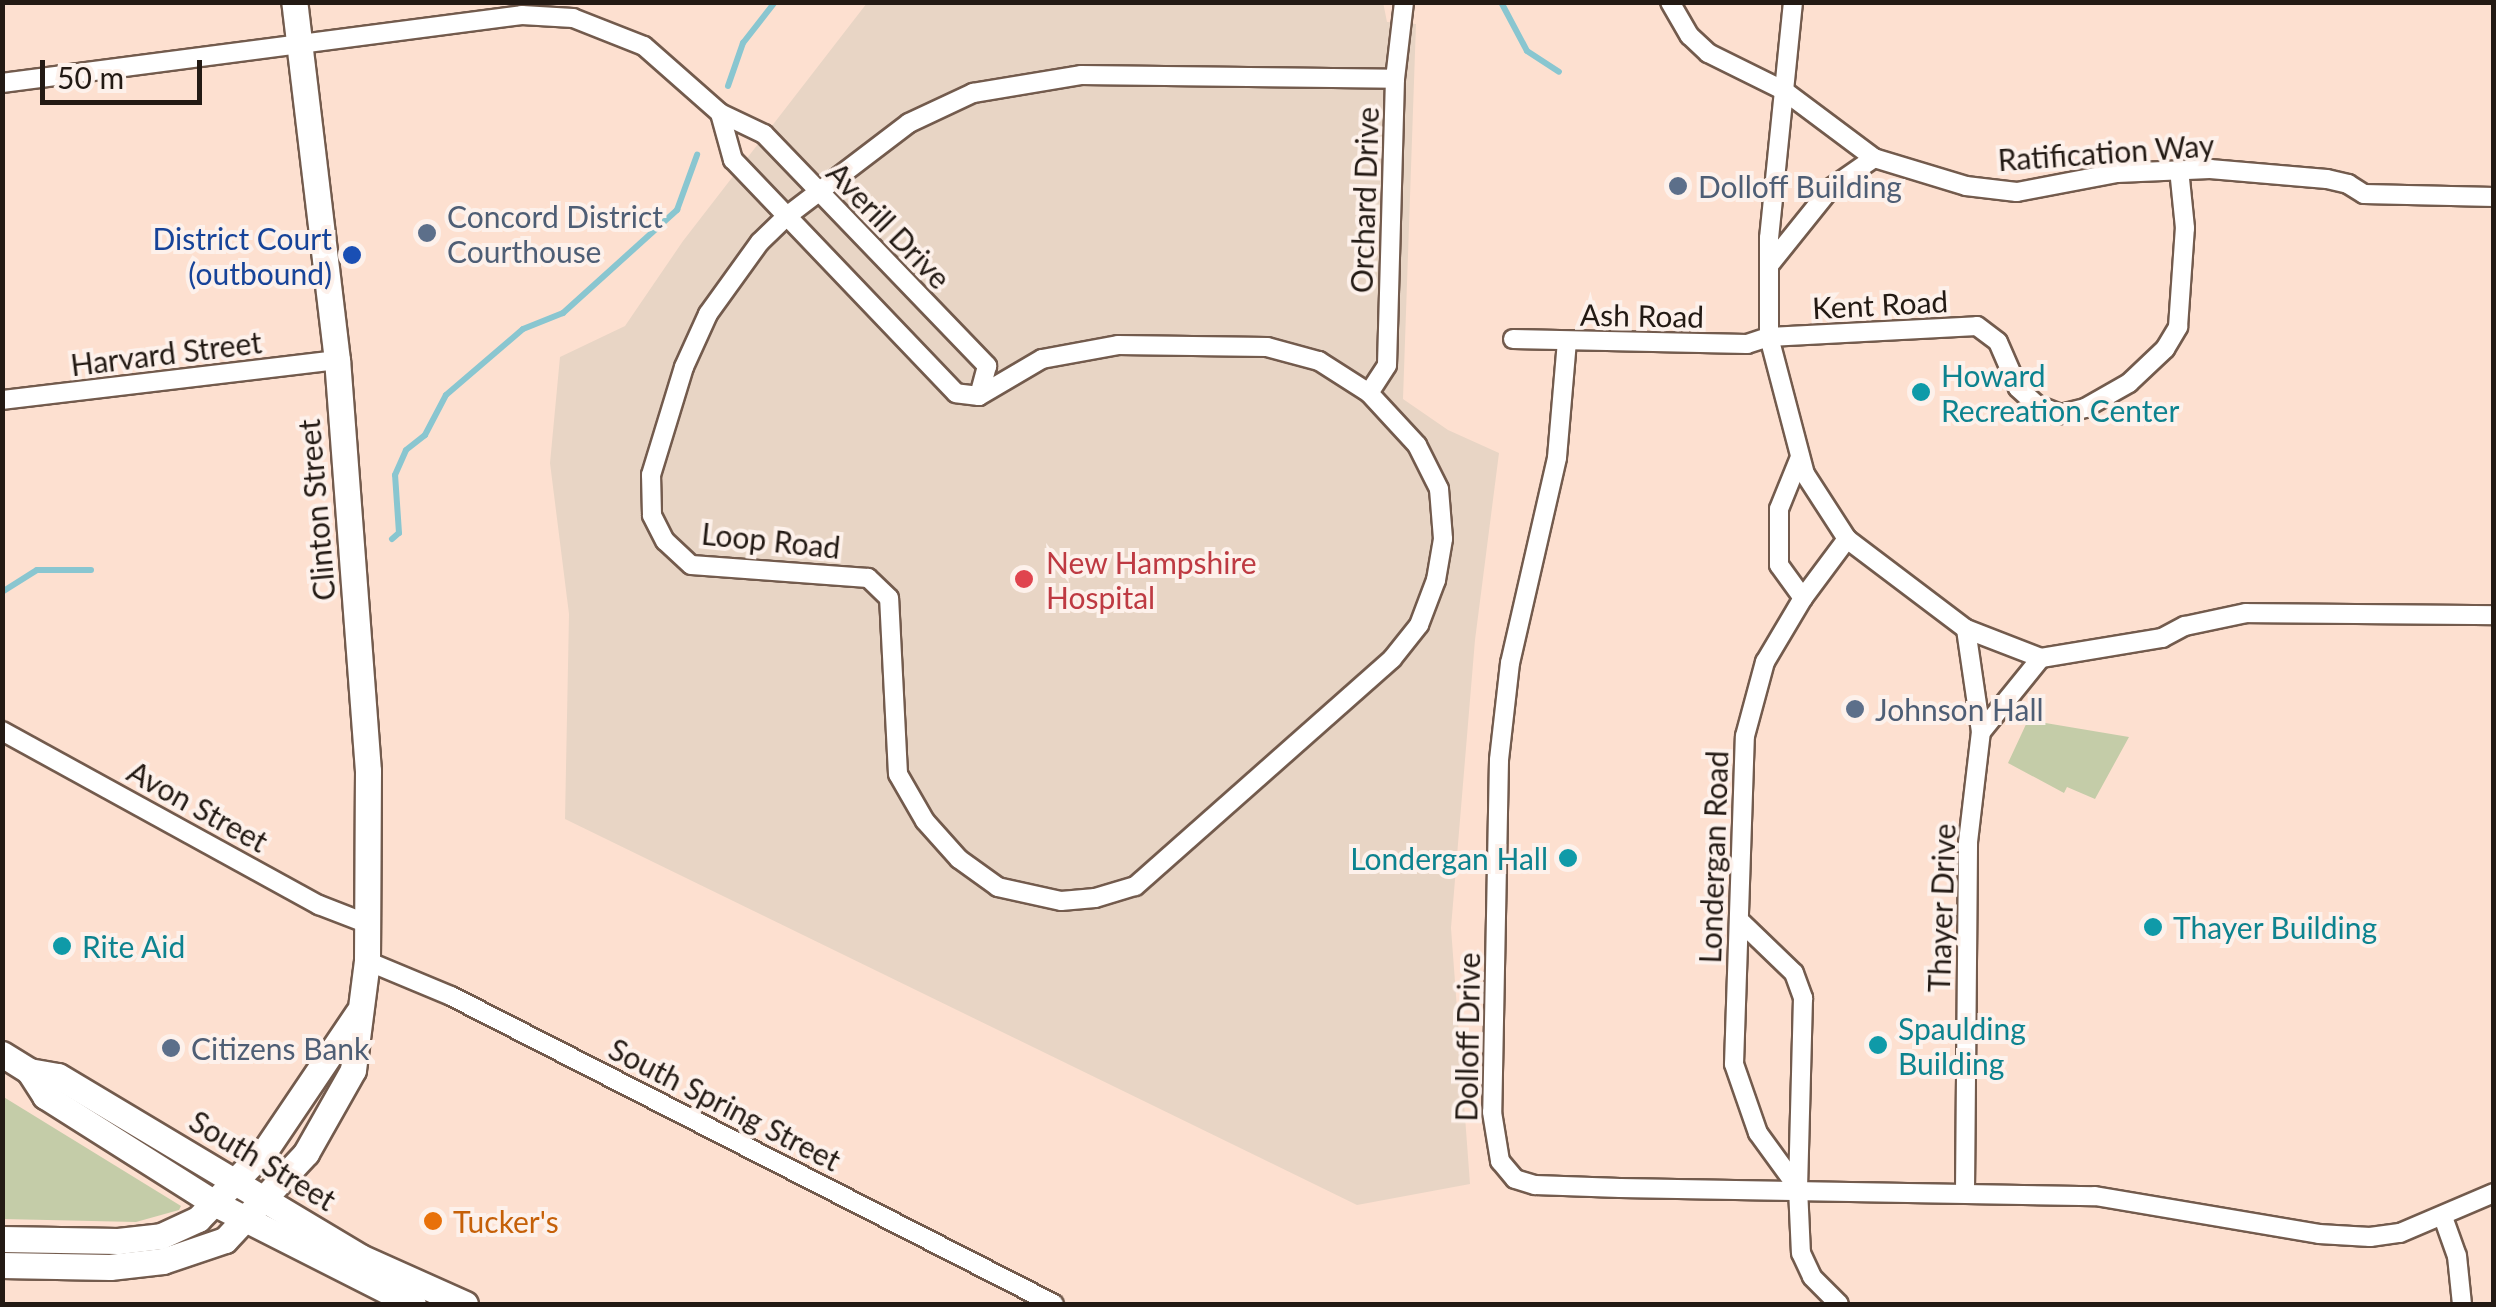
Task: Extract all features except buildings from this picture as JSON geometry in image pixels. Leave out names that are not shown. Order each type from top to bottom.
[{"type":"main road","name":"Clinton Street","points":[[2,1265],[110,1267],[162,1261],[224,1240],[306,1154],[328,1121],[353,1070],[367,961],[368,770],[337,360],[294,2]]},
{"type":"main road","name":"Clinton Street","points":[[2,1238],[118,1241],[160,1236],[198,1219],[266,1149],[358,1012]]},
{"type":"main road","name":"South Street","points":[[2,1054],[30,1071],[58,1076],[360,1257],[465,1304]]},
{"type":"main road","name":"South Street","points":[[30,1071],[45,1096],[214,1203],[413,1304]]},
{"type":"street","name":"Orchard Drive","points":[[1369,394],[1387,365],[1395,79],[1404,2]]},
{"type":"street","name":"Ratification Way","points":[[1670,2],[1690,36],[1708,53],[1783,90],[1874,158],[1966,186],[2017,192],[2117,173],[2179,170],[2327,179],[2348,184],[2364,194],[2494,196]]},
{"type":"street","points":[[1793,2],[1769,264],[1768,337],[1805,474],[1847,539],[1966,629],[2040,658],[2162,638],[2185,626],[2246,614],[2494,614]]},
{"type":"street","name":"Averill Drive","points":[[2,83],[300,47],[522,14],[573,18],[644,46],[720,114],[764,134],[987,366],[979,396]]},
{"type":"street","name":"Loop Road","points":[[1369,394],[1416,445],[1439,489],[1443,538],[1436,580],[1419,625],[1392,659],[1135,886],[1095,898],[1060,900],[998,887],[959,859],[925,821],[898,774],[889,598],[868,578],[691,565],[666,541],[652,515],[651,475],[684,367],[708,314],[760,242],[787,216],[909,123],[973,94],[1081,74],[1395,79]]},
{"type":"street","points":[[720,114],[733,160],[956,393],[979,396],[1042,359],[1118,345],[1179,342],[1267,347],[1320,361],[1369,394]]},
{"type":"street","points":[[1769,264],[1831,188],[1874,158]]},
{"type":"street","name":"Kent Road","points":[[1768,337],[1977,326],[1998,342],[2018,388],[2037,405],[2061,414],[2085,408],[2129,382],[2166,349],[2178,327],[2185,228],[2179,170]]},
{"type":"street","name":"Ash Road","points":[[1514,339],[1747,344],[1768,337]]},
{"type":"street","name":"Dolloff Drive","points":[[1567,340],[1557,458],[1510,663],[1499,760],[1493,1138],[1500,1161],[1515,1179],[1535,1186],[1964,1190],[2130,1200],[2320,1234],[2370,1238],[2400,1233],[2494,1193]]},
{"type":"street","name":"Harvard Street","points":[[2,400],[337,360]]},
{"type":"street","points":[[1800,457],[1779,509],[1779,565],[1803,598]]},
{"type":"street","name":"Londergan Road","points":[[1798,1188],[1758,1133],[1734,1064],[1745,736],[1755,686],[1803,598],[1847,539]]},
{"type":"street","name":"Thayer Drive","points":[[1964,1190],[1968,842],[1981,732],[1966,629]]},
{"type":"street","points":[[1981,732],[2040,658]]},
{"type":"street","name":"Avon Street","points":[[2,731],[318,905],[368,924]]},
{"type":"street","points":[[1739,920],[1794,973],[1802,998],[1798,1188],[1801,1253],[1812,1276],[1840,1304]]},
{"type":"street","name":"South Spring Street","points":[[367,961],[468,1005],[1054,1304]]},
{"type":"street","points":[[2443,1216],[2456,1256],[2462,1304]]},
{"type":"shaded area","name":"New Hampshire Hospital","points":[[1383,2],[1387,22],[1416,24],[1403,399],[1448,430],[1499,453],[1475,640],[1451,928],[1470,1184],[1357,1205],[565,819],[569,614],[550,463],[560,357],[625,326],[683,241],[867,3]]},
{"type":"green space","points":[[2028,720],[2129,737],[2095,799],[2067,787],[2064,793],[2008,763]]},
{"type":"green space","points":[[2,1096],[181,1206],[179,1210],[136,1222],[3,1219]]},
{"type":"waterway","points":[[728,86],[743,43],[775,2]]},
{"type":"waterway","points":[[1501,2],[1527,51],[1559,72]]},
{"type":"waterway","points":[[392,539],[399,533],[395,475],[406,450],[425,435],[446,395],[523,329],[563,313],[677,210],[697,155]]},
{"type":"waterway","points":[[2,592],[37,570],[91,570]]},
{"type":"place","name":"Dolloff Building","points":[[1678,186]]},
{"type":"place","name":"Concord District Courthouse","points":[[427,233]]},
{"type":"place","name":"District Court (outbound)","points":[[352,255]]},
{"type":"place","name":"Howard Recreation Center","points":[[1921,392]]},
{"type":"place","name":"New Hampshire Hospital","points":[[1024,579]]},
{"type":"place","name":"Johnson Hall","points":[[1855,709]]},
{"type":"place","name":"Londergan Hall","points":[[1568,858]]},
{"type":"place","name":"Thayer Building","points":[[2153,927]]},
{"type":"place","name":"Rite Aid","points":[[62,946]]},
{"type":"place","name":"Spaulding Building","points":[[1878,1045]]},
{"type":"place","name":"Citizens Bank","points":[[171,1048]]},
{"type":"place","name":"Tucker's","points":[[433,1221]]}]
